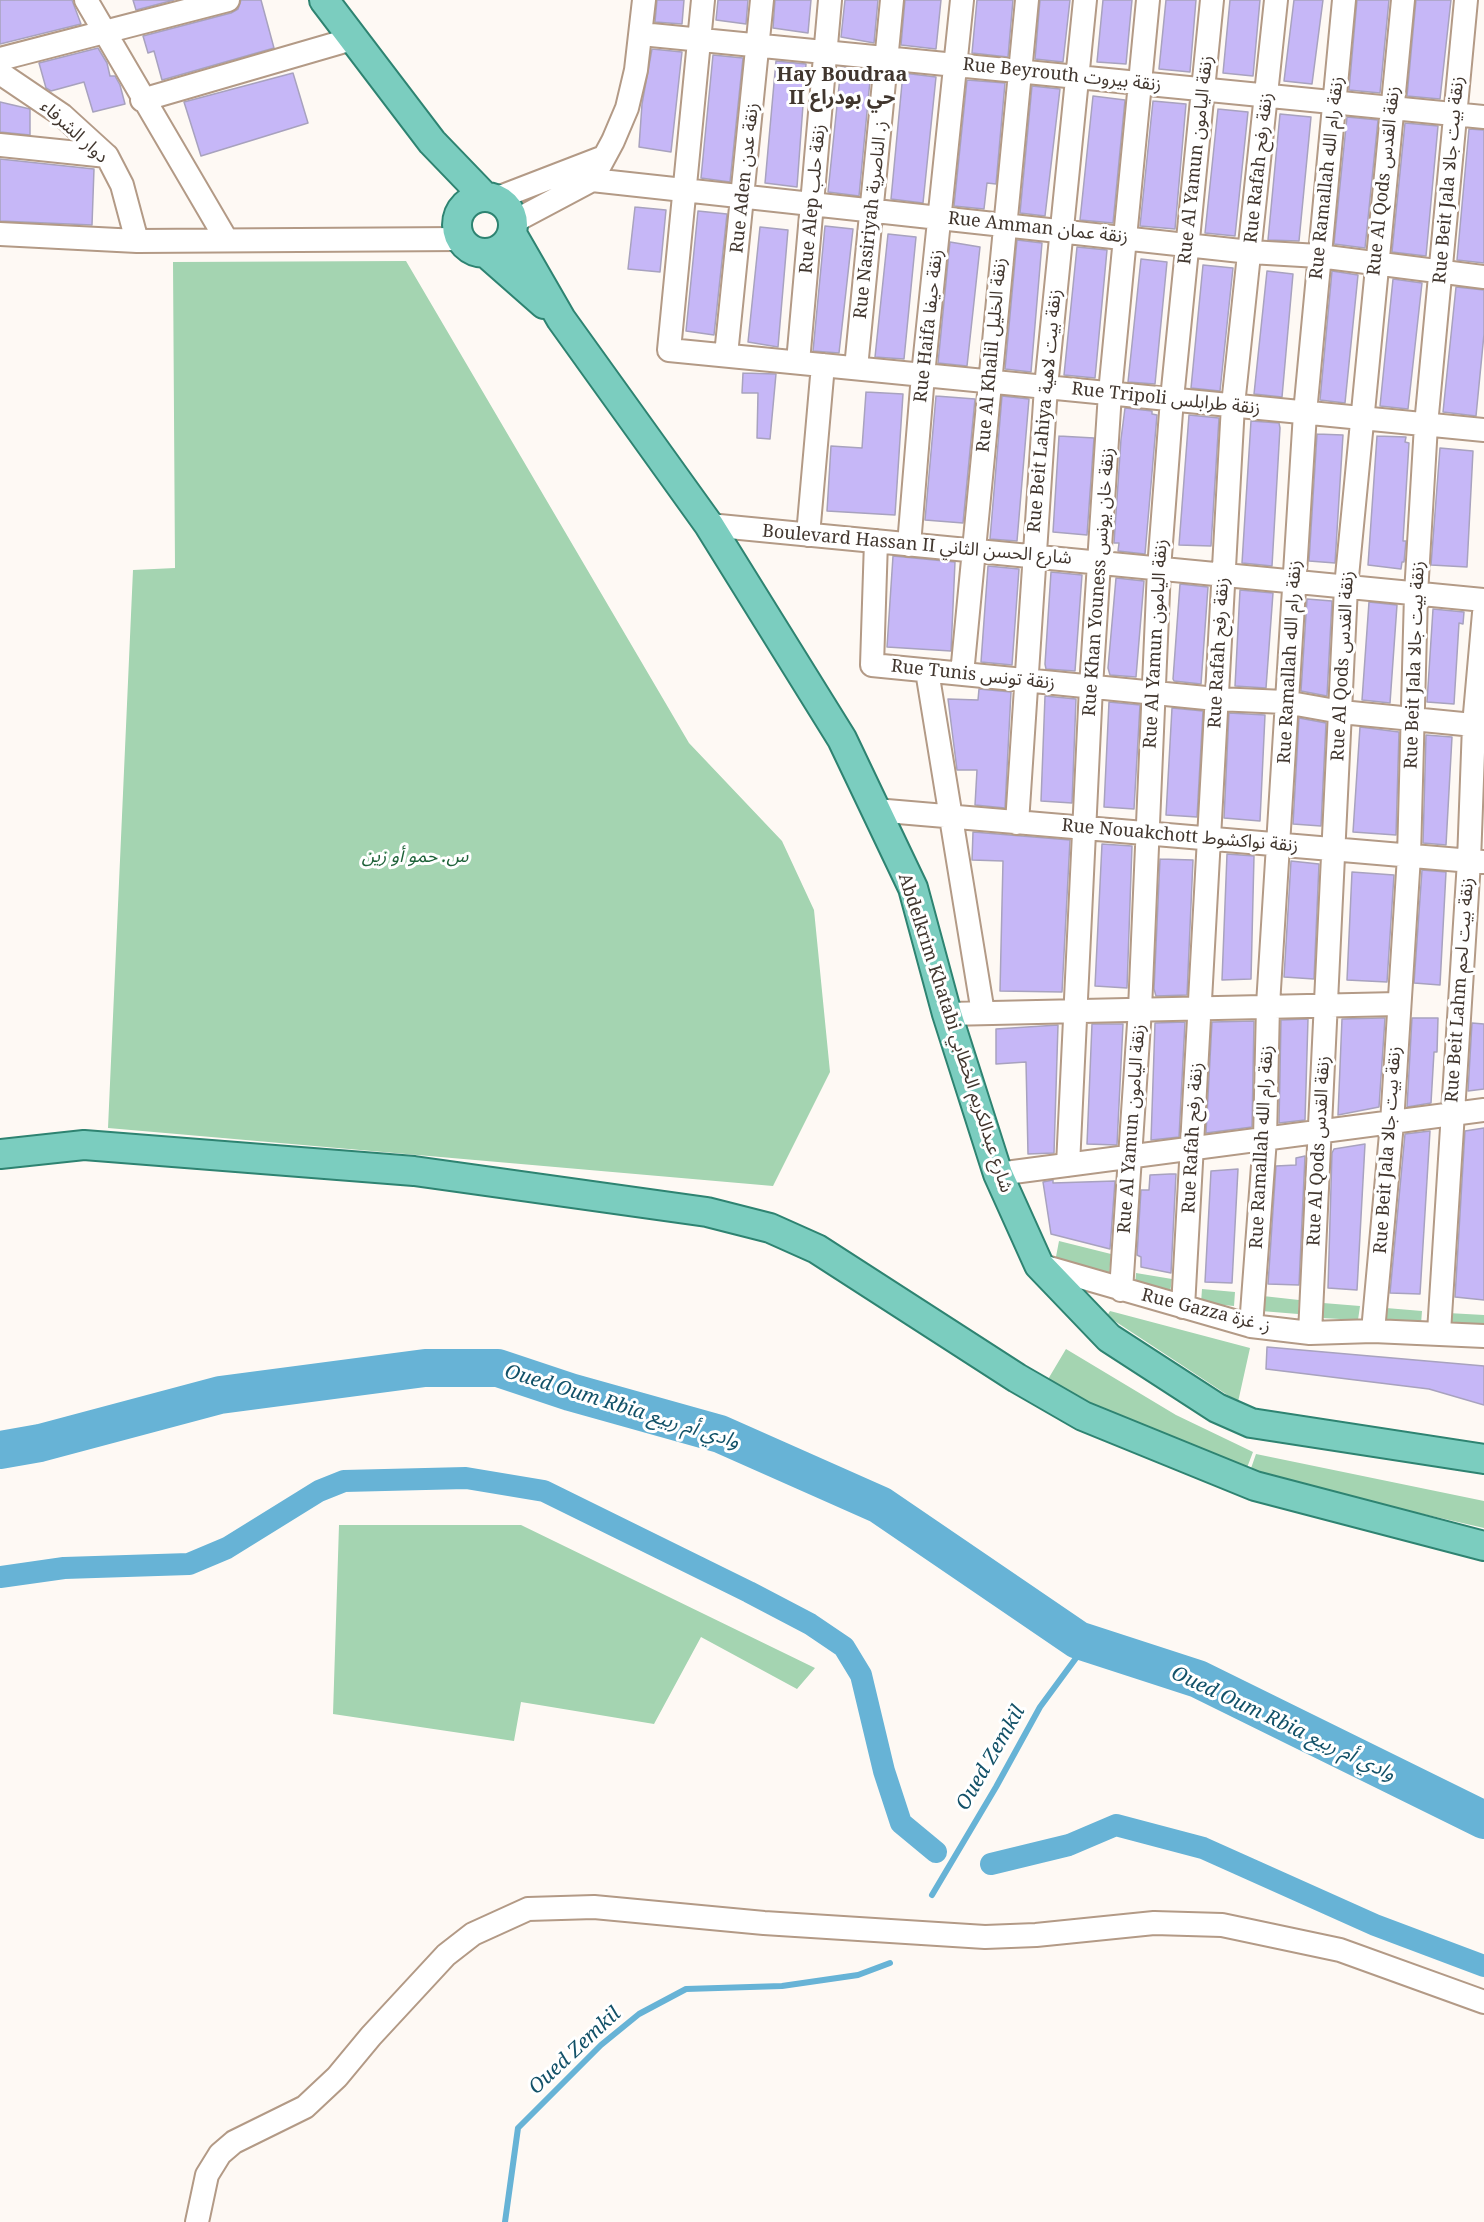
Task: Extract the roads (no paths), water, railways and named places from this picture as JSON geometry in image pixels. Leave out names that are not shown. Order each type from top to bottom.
[{"type":"main road","points":[[324,0],[432,142],[490,198],[504,204],[513,228],[497,250],[486,253],[468,247],[432,142]]},
{"type":"main road","points":[[460,226],[466,205],[490,198]]},
{"type":"main road","name":"Abdelkrim Khatabi شارع عبدالكريم الخطابي","points":[[513,228],[561,319],[709,525],[842,739],[913,888],[947,1014],[998,1174],[1039,1265],[1109,1338],[1217,1408],[1251,1424],[1484,1459]]},
{"type":"main road","name":"Abdelkrim Khatabi شارع عبدالكريم الخطابي","points":[[486,253],[561,319]]},
{"type":"main road","points":[[0,1154],[84,1145],[414,1172],[707,1212],[770,1228],[817,1249],[1017,1378],[1083,1416],[1255,1486],[1484,1546]]},
{"type":"street","points":[[86,0],[142,100],[226,239]]},
{"type":"street","points":[[0,59],[228,0]]},
{"type":"street","points":[[513,228],[592,180],[614,141],[627,108],[641,34],[644,0]]},
{"type":"street","points":[[685,190],[703,0]]},
{"type":"street","name":"Rue Aden زنقة عدن","points":[[726,355],[744,196],[762,0]]},
{"type":"street","name":"Rue Alep زنقة حلب","points":[[798,362],[830,0]]},
{"type":"street","name":"Rue Nasiriyah ز. الناصرية","points":[[856,368],[892,0]]},
{"type":"street","name":"Rue Haifa زنقة حيفا","points":[[909,544],[923,375],[962,0]]},
{"type":"street","name":"Rue Al Khalil زنقة الخليل","points":[[962,674],[1027,0]]},
{"type":"street","name":"Rue Beit Lahiya زنقة بيت لاهية","points":[[1017,823],[1046,387],[1085,0]]},
{"type":"street","name":"Rue Khan Youness زنقة خان يونس","points":[[1068,1165],[1091,687],[1110,393],[1148,0]]},
{"type":"street","name":"Rue Al Yamun زنقة اليامون","points":[[1121,1290],[1140,1009],[1159,569],[1172,399],[1212,0]]},
{"type":"street","name":"Rue Rafah زنقة رفح","points":[[1183,1307],[1233,405],[1276,0]]},
{"type":"street","name":"Rue Ramallah زنقة رام الله","points":[[1251,1326],[1265,1139],[1268,1005],[1280,845],[1286,702],[1305,413],[1344,0]]},
{"type":"street","name":"Rue Al Qods زنقة القدس","points":[[1310,1333],[1346,587],[1402,0]]},
{"type":"street","name":"Rue Beit Jala زنقة بيت جالا","points":[[1373,1331],[1392,1123],[1409,856],[1416,594],[1426,424],[1466,0]]},
{"type":"street","name":"Rue Beyrouth زنقة بيروت","points":[[641,34],[1484,117]]},
{"type":"street","points":[[142,100],[352,39]]},
{"type":"street","name":"دوار الشرفاء","points":[[0,73],[62,115],[107,156],[122,185],[134,219],[137,241]]},
{"type":"street","points":[[0,145],[107,156]]},
{"type":"street","points":[[490,198],[604,157]]},
{"type":"street","name":"Rue Amman زنقة عمان","points":[[592,180],[1250,252],[1319,256],[1484,277]]},
{"type":"street","name":"Rue Tripoli زنقة طرابلس","points":[[685,190],[669,350],[1484,430]]},
{"type":"street","points":[[0,234],[137,241],[226,239],[460,226]]},
{"type":"street","points":[[808,535],[823,365]]},
{"type":"street","name":"Boulevard Hassan II شارع الحسن الثاني","points":[[709,525],[1484,600]]},
{"type":"street","name":"Rue Tunis زنقة تونس","points":[[876,541],[872,665],[1216,699],[1286,702],[1341,712],[1479,726]]},
{"type":"street","name":"Rue Beit Lahm زنقة بيت لحم","points":[[1439,1332],[1452,1115],[1476,862],[1484,613]]},
{"type":"street","points":[[927,670],[983,1013]]},
{"type":"street","name":"Rue Nouakchott زنقة نواكشوط","points":[[875,810],[1476,862]]},
{"type":"street","points":[[947,1014],[1268,1005],[1398,1004]]},
{"type":"street","points":[[998,1174],[1484,1110]]},
{"type":"street","name":"Rue Gazza ز. غزة","points":[[1039,1265],[1251,1326],[1310,1333],[1439,1332],[1484,1336]]},
{"type":"street","points":[[197,2222],[207,2175],[220,2154],[234,2142],[305,2107],[337,2077],[371,2036],[446,1955],[473,1934],[528,1909],[594,1907],[764,1923],[985,1937],[1036,1935],[1154,1923],[1222,1925],[1340,1950],[1484,2002]]},
{"type":"waterway","name":"Oued Oum Rbia وادي أم ربيع","points":[[0,1450],[40,1443],[220,1395],[425,1368],[498,1368],[570,1392],[720,1434],[880,1505],[1078,1640],[1198,1679],[1484,1820]]},
{"type":"waterway","points":[[0,1577],[64,1568],[189,1564],[227,1548],[319,1491],[344,1481],[466,1478],[544,1491],[749,1592],[810,1624],[844,1647],[861,1675],[884,1771],[901,1823],[936,1852]]},
{"type":"waterway","name":"Oued Zemkil","points":[[932,1895],[1040,1707],[1079,1654],[1078,1640]]},
{"type":"waterway","points":[[991,1864],[1069,1845],[1116,1825],[1203,1848],[1375,1925],[1484,1966]]},
{"type":"waterway","name":"Oued Zemkil","points":[[505,2222],[518,2128],[601,2045],[639,2014],[686,1989],[782,1986],[858,1975],[890,1963]]},
{"type":"district","name":"Hay Boudraa II حي بودراع","points":[[842,86]]},
{"type":"park label","name":"س. حمو أو زين","points":[[415,857]]}]
